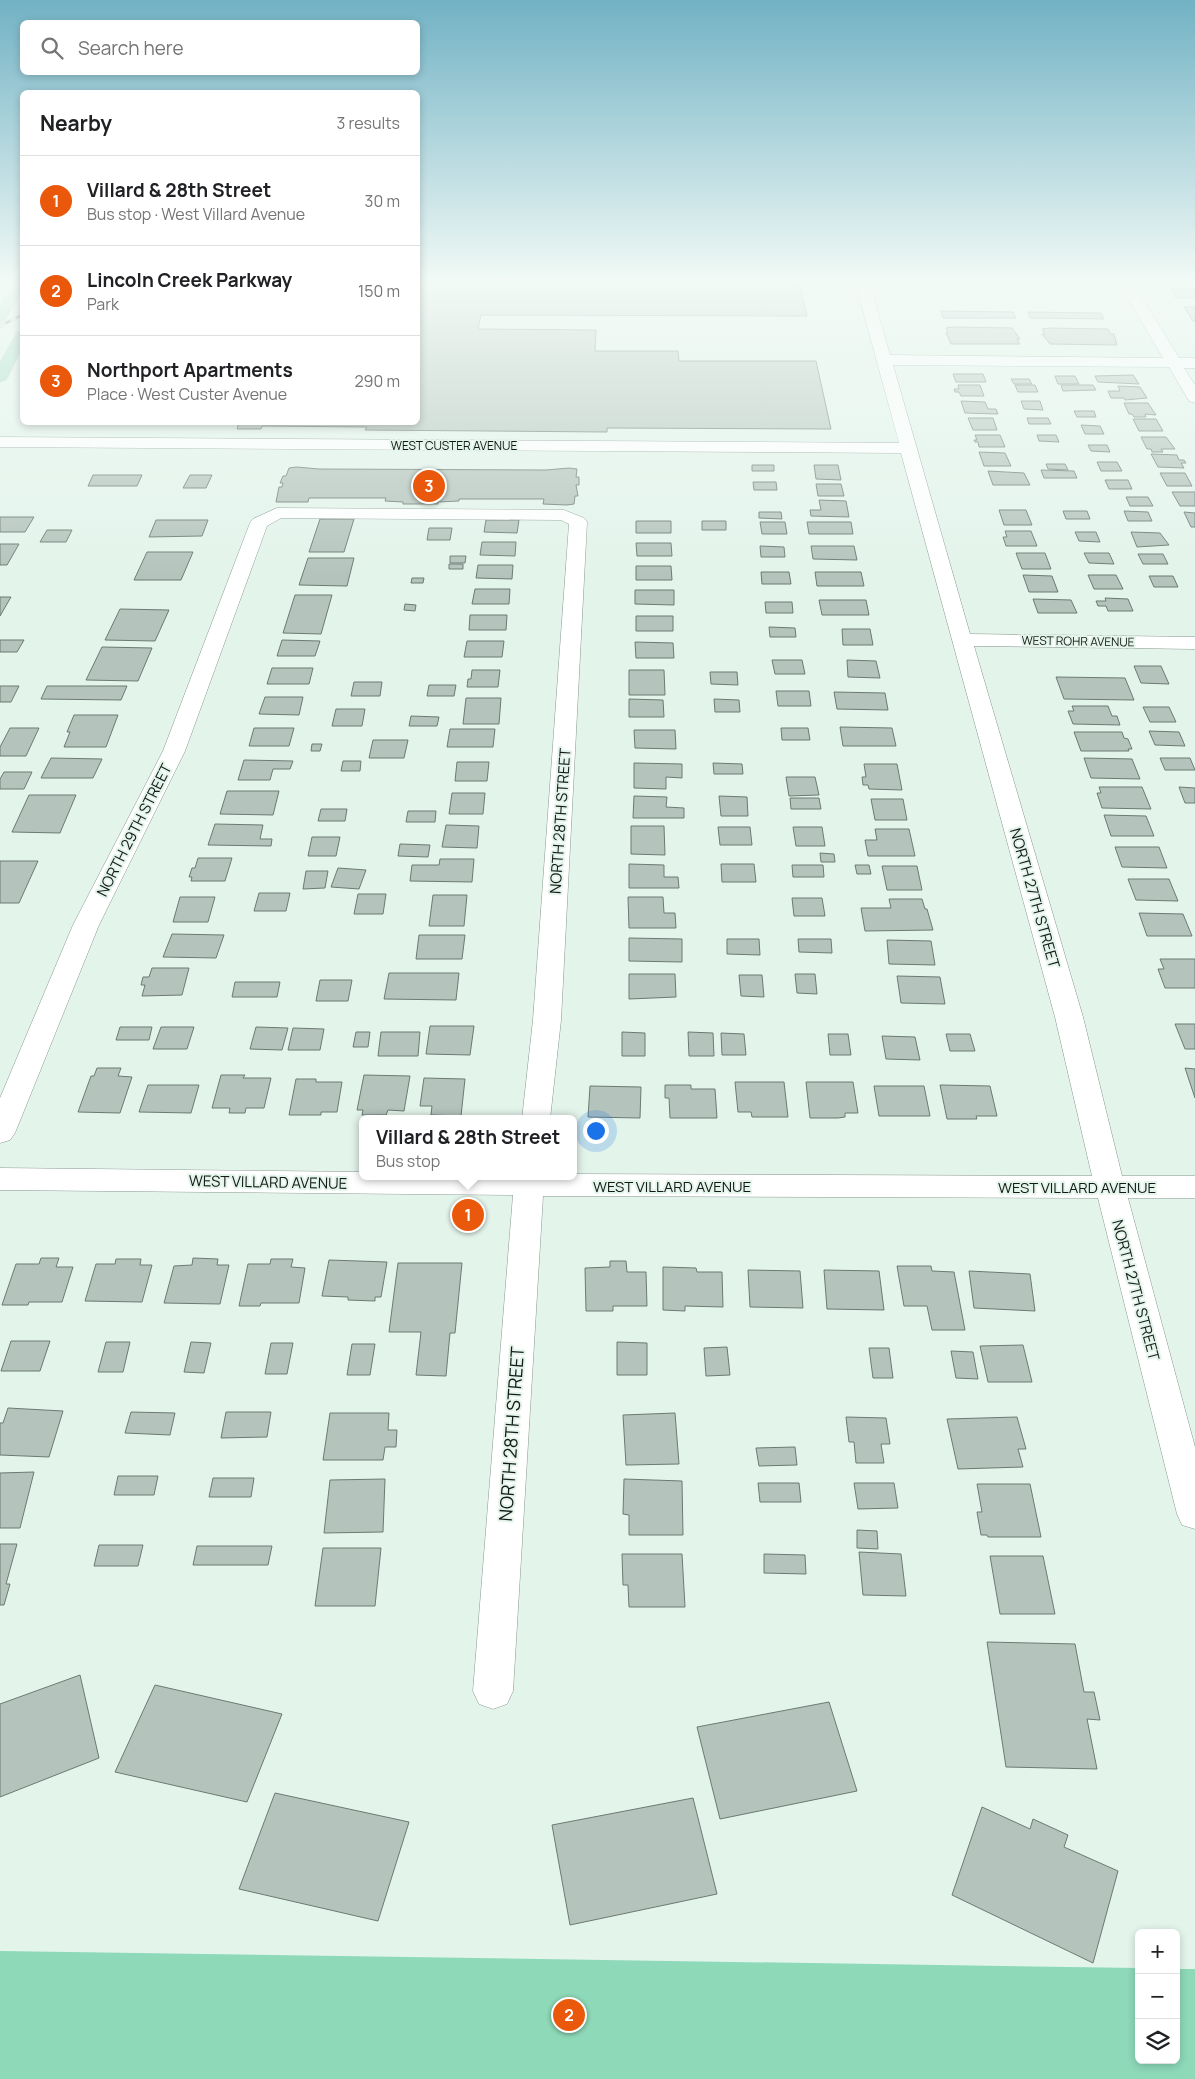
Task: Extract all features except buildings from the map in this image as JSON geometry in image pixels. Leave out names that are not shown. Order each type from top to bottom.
[{"type":"street","name":"NORTH 27TH STREET","points":[[891,382],[1069,1017],[1110,1187],[1195,1514]]},
{"type":"street","points":[[1185,382],[1195,398]]},
{"type":"street","name":"WEST CUSTER AVENUE","points":[[0,442],[909,448]]},
{"type":"street","name":"NORTH 29TH STREET","points":[[0,1133],[86,925],[174,751],[259,523],[277,513],[564,515],[578,522]]},
{"type":"street","name":"NORTH 28TH STREET","points":[[536,1115],[548,1010],[578,522]]},
{"type":"street","name":"WEST ROHR AVENUE","points":[[962,640],[1195,643]]},
{"type":"street","name":"WEST VILLARD AVENUE","points":[[0,1179],[359,1180]]},
{"type":"street","name":"NORTH 28TH STREET","points":[[493,1691],[529,1180]]},
{"type":"street","name":"WEST VILLARD AVENUE","points":[[529,1180],[1195,1187]]},
{"type":"green space","points":[[0,1951],[1135,1968],[1135,2064],[1180,2064],[1180,1969],[1195,1969],[1195,2079],[0,2079]]},
{"type":"place","name":"Northport Apartments","points":[[429,486]]},
{"type":"place","name":"Villard & 28th Street","points":[[468,1215]]},
{"type":"place","name":"Lincoln Creek Parkway","points":[[569,2015]]}]
